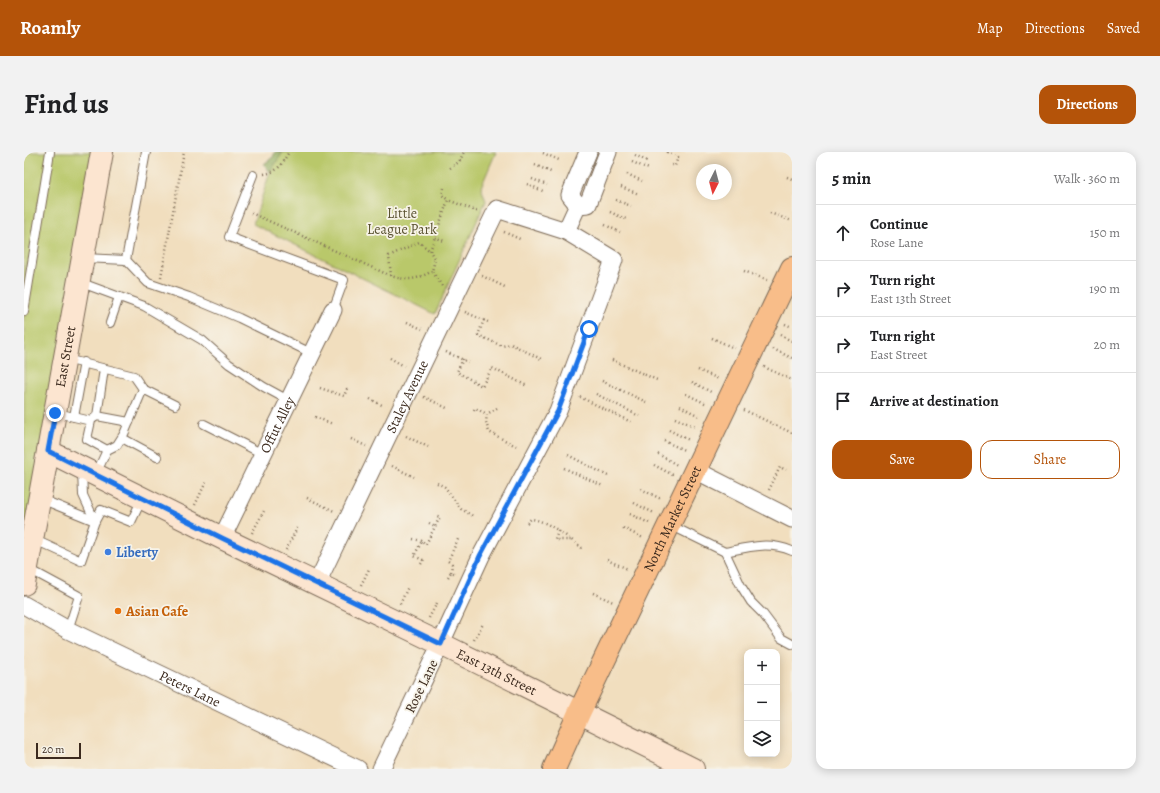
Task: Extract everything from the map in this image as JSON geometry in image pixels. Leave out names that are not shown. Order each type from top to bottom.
[{"type":"main road","name":"North Market Street","points":[[554,769],[687,467],[792,268]]},
{"type":"street","name":"East Street","points":[[26,576],[48,451],[64,415],[74,360],[78,281],[102,152]]},
{"type":"street","points":[[578,205],[570,195],[588,152]]},
{"type":"street","points":[[578,205],[588,204],[608,152]]},
{"type":"street","points":[[495,213],[566,231],[578,205]]},
{"type":"street","name":"Staley Avenue","points":[[317,583],[459,307],[495,213]]},
{"type":"street","name":"Rose Lane","points":[[380,769],[441,644],[480,556],[558,411],[614,260],[566,231]]},
{"type":"street","name":"Offut Alley","points":[[222,538],[333,310]]},
{"type":"street","name":"East 13th Street","points":[[48,451],[693,769]]},
{"type":"street","points":[[687,467],[792,519]]},
{"type":"street","name":"Peters Lane","points":[[24,605],[68,630],[358,769]]},
{"type":"lane","points":[[24,312],[50,152]]},
{"type":"lane","points":[[126,260],[146,152]]},
{"type":"lane","points":[[253,175],[229,237],[344,280],[333,310]]},
{"type":"lane","points":[[83,258],[126,260],[148,284],[190,297],[239,318],[311,353]]},
{"type":"lane","points":[[78,281],[144,306],[202,340],[229,364],[264,387],[288,400]]},
{"type":"lane","points":[[110,323],[119,297]]},
{"type":"lane","points":[[74,360],[134,376],[143,389],[175,405]]},
{"type":"lane","points":[[104,369],[94,418],[87,439],[107,450]]},
{"type":"lane","points":[[95,521],[83,495],[89,471],[107,450],[117,445],[122,438],[143,389]]},
{"type":"lane","points":[[64,415],[129,422]]},
{"type":"lane","points":[[204,424],[263,454]]},
{"type":"lane","points":[[122,438],[157,457]]},
{"type":"lane","points":[[40,498],[95,521]]},
{"type":"lane","points":[[32,539],[80,561],[95,521],[101,510],[131,522],[142,498]]},
{"type":"lane","points":[[662,522],[725,552],[755,546],[771,545],[792,551]]},
{"type":"lane","points":[[725,552],[751,602],[763,614],[781,638],[792,644]]},
{"type":"lane","points":[[26,576],[79,596],[68,630]]},
{"type":"path","points":[[160,279],[184,152]]},
{"type":"path","points":[[253,175],[273,172],[279,167],[289,152]]},
{"type":"path","points":[[450,168],[459,162],[464,152]]},
{"type":"path","points":[[667,152],[678,157],[675,166],[672,165]]},
{"type":"path","points":[[543,153],[559,160]]},
{"type":"path","points":[[635,155],[649,162]]},
{"type":"path","points":[[632,162],[649,169]]},
{"type":"path","points":[[535,165],[553,173]]},
{"type":"path","points":[[627,174],[642,181]]},
{"type":"path","points":[[787,177],[792,179]]},
{"type":"path","points":[[532,179],[548,185]]},
{"type":"path","points":[[527,184],[545,192]]},
{"type":"path","points":[[621,187],[639,194]]},
{"type":"path","points":[[444,188],[442,195],[448,200],[495,213]]},
{"type":"path","points":[[430,251],[448,200]]},
{"type":"path","points":[[616,200],[631,206]]},
{"type":"path","points":[[240,208],[380,272],[391,276],[402,280],[420,278],[432,271],[435,260],[430,251],[419,242],[389,256],[391,276]]},
{"type":"path","points":[[610,212],[628,220]]},
{"type":"path","points":[[770,213],[792,221]]},
{"type":"path","points":[[605,225],[620,232]]},
{"type":"path","points":[[504,232],[522,240]]},
{"type":"path","points":[[435,237],[444,240]]},
{"type":"path","points":[[744,270],[772,282]]},
{"type":"path","points":[[432,271],[459,307],[488,322]]},
{"type":"path","points":[[482,276],[505,287]]},
{"type":"path","points":[[484,320],[478,335],[502,346],[511,344],[541,359],[542,358]]},
{"type":"path","points":[[407,322],[424,330]]},
{"type":"path","points":[[784,324],[792,327]]},
{"type":"path","points":[[779,335],[792,341]]},
{"type":"path","points":[[712,338],[740,351]]},
{"type":"path","points":[[772,349],[792,358]]},
{"type":"path","points":[[446,352],[468,362]]},
{"type":"path","points":[[390,358],[406,367]]},
{"type":"path","points":[[463,359],[457,372],[482,386],[491,367],[527,386]]},
{"type":"path","points":[[612,360],[657,380]]},
{"type":"path","points":[[764,367],[792,380]]},
{"type":"path","points":[[698,370],[725,382]]},
{"type":"path","points":[[602,381],[646,402]]},
{"type":"path","points":[[692,382],[719,395]]},
{"type":"path","points":[[320,388],[344,396],[347,389],[350,390]]},
{"type":"path","points":[[566,390],[633,423]]},
{"type":"path","points":[[596,394],[640,416]]},
{"type":"path","points":[[686,394],[713,406]]},
{"type":"path","points":[[424,398],[447,408]]},
{"type":"path","points":[[370,399],[387,407]]},
{"type":"path","points":[[680,406],[707,420]]},
{"type":"path","points":[[474,410],[475,408],[487,414]]},
{"type":"path","points":[[487,414],[497,408]]},
{"type":"path","points":[[744,410],[792,433]]},
{"type":"path","points":[[487,414],[486,422],[490,432],[516,446]]},
{"type":"path","points":[[316,417],[334,424]]},
{"type":"path","points":[[675,418],[702,430]]},
{"type":"path","points":[[669,430],[695,443]]},
{"type":"path","points":[[406,436],[428,448]]},
{"type":"path","points":[[351,439],[368,447]]},
{"type":"path","points":[[664,441],[687,467]]},
{"type":"path","points":[[658,454],[687,467]]},
{"type":"path","points":[[568,455],[608,476]]},
{"type":"path","points":[[654,465],[687,467]]},
{"type":"path","points":[[392,466],[414,478]]},
{"type":"path","points":[[768,493],[780,467],[786,470]]},
{"type":"path","points":[[564,468],[603,486]]},
{"type":"path","points":[[194,507],[206,482]]},
{"type":"path","points":[[437,483],[445,487],[461,509],[473,516]]},
{"type":"path","points":[[641,489],[667,502]]},
{"type":"path","points":[[307,498],[336,512]]},
{"type":"path","points":[[634,503],[662,522]]},
{"type":"path","points":[[251,535],[264,511]]},
{"type":"path","points":[[630,514],[662,522]]},
{"type":"path","points":[[413,539],[422,541],[426,544],[440,517],[435,515]]},
{"type":"path","points":[[526,523],[531,519],[538,520],[558,531],[582,548]]},
{"type":"path","points":[[429,523],[435,526]]},
{"type":"path","points":[[285,552],[298,526]]},
{"type":"path","points":[[623,528],[648,540]]},
{"type":"path","points":[[558,531],[555,540],[572,540]]},
{"type":"path","points":[[451,572],[452,564],[448,561],[459,537]]},
{"type":"path","points":[[421,564],[424,559],[414,556],[422,541]]},
{"type":"path","points":[[607,560],[634,571]]},
{"type":"path","points":[[359,589],[369,569]]},
{"type":"path","points":[[398,608],[408,587]]},
{"type":"path","points":[[592,593],[618,604]]},
{"type":"path","points":[[427,622],[438,601]]},
{"type":"path","points":[[472,644],[483,624]]},
{"type":"green space","points":[[24,152],[93,152],[24,571]]},
{"type":"green space","points":[[275,152],[283,152],[270,172],[264,164],[273,157]]},
{"type":"green space","name":"Little League Park","points":[[283,152],[496,152],[481,187],[486,201],[435,314],[253,224],[270,172]]},
{"type":"place","name":"Liberty","points":[[108,552]]},
{"type":"place","name":"Asian Cafe","points":[[118,611]]},
{"type":"route","points":[[55,413],[48,451],[222,538],[441,644],[480,556],[558,411],[589,329]]}]
